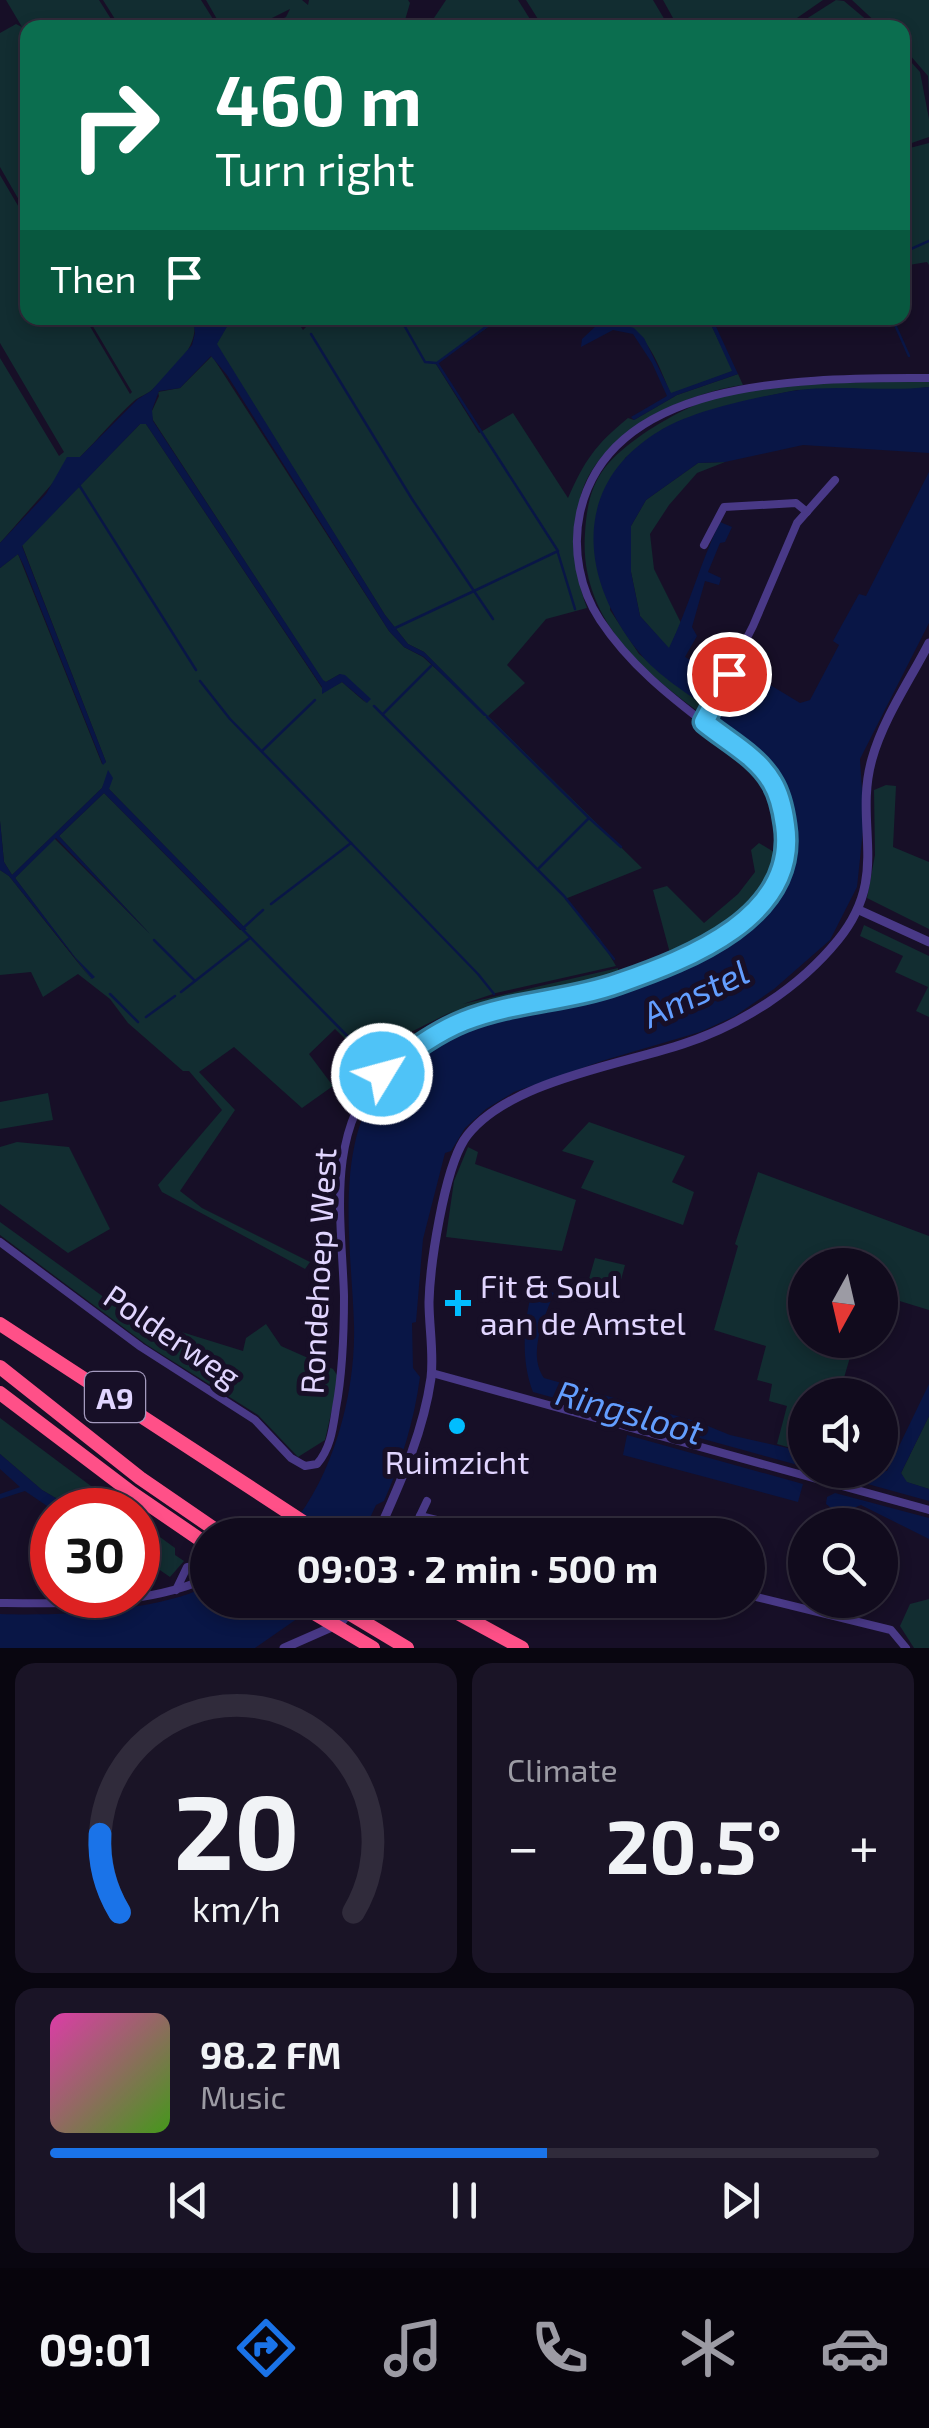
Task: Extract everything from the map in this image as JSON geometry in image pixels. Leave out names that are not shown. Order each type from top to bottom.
[{"type":"highway","name":"A9","points":[[0,1324],[296,1518]]},
{"type":"highway","name":"A9","points":[[0,1367],[72,1426],[197,1518]]},
{"type":"highway","name":"A9","points":[[0,1394],[190,1533]]},
{"type":"highway","points":[[322,1618],[372,1648]]},
{"type":"highway","points":[[358,1618],[407,1648]]},
{"type":"highway","points":[[466,1618],[522,1648]]},
{"type":"street","name":"Rondehoep West","points":[[317,1464],[329,1443],[341,1382],[344,1308],[340,1211],[349,1126],[382,1074],[406,1054],[463,1021],[516,1005],[615,984],[690,954],[734,930],[756,910],[772,890],[782,868],[788,839],[783,807],[772,781],[707,718],[634,664],[598,617],[585,592],[578,564],[578,521],[598,468],[628,438],[667,413],[735,389],[832,379],[929,378]]},
{"type":"street","points":[[707,718],[754,626],[797,523],[835,480]]},
{"type":"street","points":[[704,545],[724,507],[796,503],[807,512]]},
{"type":"street","points":[[385,1518],[415,1448],[432,1373],[430,1302],[438,1229],[462,1144],[476,1127],[504,1106],[540,1088],[684,1044],[744,1016],[774,998],[836,943],[859,910],[870,863],[871,762],[929,643]]},
{"type":"street","points":[[859,910],[929,942]]},
{"type":"street","name":"Polderweg","points":[[0,1242],[141,1347],[255,1420],[291,1458],[306,1466],[317,1464]]},
{"type":"street","points":[[432,1373],[929,1510]]},
{"type":"street","points":[[426,1502],[420,1516],[428,1518]]},
{"type":"street","points":[[176,1590],[190,1567]]},
{"type":"street","points":[[0,1603],[129,1599],[190,1583]]},
{"type":"street","points":[[765,1599],[891,1630],[906,1648]]},
{"type":"street","points":[[284,1648],[344,1618]]},
{"type":"green space","points":[[6,0],[99,0],[112,20],[20,20],[20,24]]},
{"type":"green space","points":[[103,0],[201,0],[214,20],[116,20]]},
{"type":"green space","points":[[206,0],[302,0],[308,5],[309,0],[410,3],[405,20],[280,20],[290,9],[268,20],[217,20]]},
{"type":"green space","points":[[446,0],[518,0],[531,20],[433,20]]},
{"type":"green space","points":[[526,0],[653,0],[665,20],[539,20]]},
{"type":"green space","points":[[663,0],[823,0],[794,20],[674,20]]},
{"type":"green space","points":[[836,0],[844,1],[867,20],[805,20]]},
{"type":"green space","points":[[852,0],[929,0],[929,95],[928,76],[910,55],[910,20],[873,20]]},
{"type":"green space","points":[[16,24],[20,26],[20,202],[0,167],[0,33]]},
{"type":"green space","points":[[910,61],[920,72],[929,137],[910,144]]},
{"type":"green space","points":[[929,143],[929,265],[910,265],[910,148]]},
{"type":"green space","points":[[0,175],[20,209],[20,325],[89,325],[130,394],[92,325],[195,328],[189,347],[176,366],[73,460],[0,543],[0,358],[59,456],[64,452],[0,343]]},
{"type":"green space","points":[[228,325],[300,325],[303,330],[308,325],[491,325],[436,364],[479,433],[513,413],[568,498],[592,454],[628,418],[634,420],[677,395],[738,374],[743,385],[697,396],[651,417],[611,447],[595,466],[582,492],[578,519],[579,574],[587,608],[546,619],[507,665],[525,683],[488,716],[642,868],[565,899],[600,939],[616,966],[463,1004],[618,968],[619,977],[508,1002],[466,1016],[423,1037],[363,1085],[359,1082],[374,1068],[371,1063],[455,1010],[409,1033],[368,1061],[335,1029],[309,1054],[333,1086],[302,1108],[234,1047],[199,1072],[235,1110],[180,1191],[202,1208],[310,1262],[305,1269],[162,1192],[158,1185],[222,1110],[189,1071],[183,1071],[128,1023],[110,999],[78,974],[43,997],[31,972],[0,975],[0,870],[9,876],[91,979],[15,878],[54,838],[150,934],[59,836],[104,793],[240,930],[246,929],[109,789],[106,779],[102,788],[12,875],[4,862],[0,821],[0,568],[18,554],[102,764],[106,762],[22,545],[140,424],[146,424],[322,693],[342,682],[366,703],[340,674],[323,681],[153,420],[151,413],[158,392],[180,388],[212,356],[389,631],[487,716],[424,652],[408,644],[385,615],[216,344]]},
{"type":"green space","points":[[711,325],[733,371],[671,394],[654,356],[642,338],[626,326]]},
{"type":"green space","points":[[929,381],[929,387],[912,389],[797,390],[754,399],[663,429],[625,458],[610,610],[639,654],[707,708],[702,714],[636,659],[603,615],[586,563],[590,500],[600,475],[617,455],[665,420],[727,394],[810,384]]},
{"type":"green space","points":[[725,462],[697,473],[650,534],[654,569],[681,623],[669,649],[640,616],[631,572],[631,526],[646,500],[698,463]]},
{"type":"green space","points":[[896,786],[893,847],[929,862],[929,929],[867,898],[875,855],[874,790]]},
{"type":"green space","points":[[759,843],[774,852],[779,865],[761,898],[720,932],[671,957],[653,890],[667,886],[704,923],[738,894],[755,872],[751,850]]},
{"type":"green space","points":[[864,925],[929,956],[929,1017],[916,1011],[928,987],[895,972],[903,956],[860,936]]},
{"type":"green space","points":[[48,1093],[53,1120],[0,1129],[0,1102]]},
{"type":"green space","points":[[589,1122],[685,1156],[672,1182],[694,1192],[683,1225],[581,1188],[594,1161],[562,1151]]},
{"type":"green space","points":[[17,1142],[69,1147],[110,1229],[68,1253],[0,1204],[0,1147]]},
{"type":"green space","points":[[468,1147],[478,1152],[475,1164],[576,1200],[562,1251],[446,1237],[454,1181]]},
{"type":"green space","points":[[758,1172],[929,1236],[929,1310],[898,1301],[898,1248],[788,1248],[788,1358],[850,1358],[844,1378],[788,1378],[788,1447],[777,1444],[787,1406],[769,1401],[772,1384],[757,1380],[766,1346],[714,1330],[738,1246],[735,1244]]},
{"type":"green space","points":[[0,1222],[130,1316],[243,1351],[246,1338],[266,1324],[281,1346],[333,1369],[339,1378],[325,1440],[298,1457],[258,1415],[147,1345],[0,1235]]},
{"type":"green space","points":[[595,1258],[625,1265],[615,1302],[585,1293]]},
{"type":"green space","points":[[929,1416],[929,1489],[906,1482],[901,1473]]},
{"type":"green space","points":[[0,1418],[94,1488],[40,1488],[0,1454]]},
{"type":"green space","points":[[160,1537],[184,1561],[170,1577],[160,1570]]},
{"type":"green space","points":[[929,1599],[929,1648],[914,1648],[900,1626],[910,1604]]},
{"type":"water","points":[[194,325],[228,325],[217,344],[385,615],[408,644],[424,652],[488,716],[424,657],[404,647],[389,631],[227,375],[211,356],[180,388],[159,391],[152,410],[153,421],[323,680],[345,675],[371,699],[367,703],[342,682],[322,694],[322,687],[146,424],[140,424],[22,546],[106,762],[103,765],[23,564],[18,554],[0,568],[0,543],[46,494],[67,457],[80,457],[151,391],[192,345]]},
{"type":"water","points":[[597,325],[634,328],[644,338],[671,393],[732,371],[711,325],[715,325],[738,374],[677,395],[634,420],[631,417],[667,396],[652,363],[633,334],[613,330],[581,347],[582,339]]},
{"type":"water","name":"Amstel","points":[[929,387],[929,453],[803,445],[725,462],[698,463],[646,500],[631,526],[631,572],[640,616],[669,648],[720,522],[732,527],[725,542],[720,543],[708,572],[721,578],[719,585],[705,581],[692,627],[697,636],[685,657],[716,674],[721,661],[728,666],[714,700],[719,704],[740,671],[800,703],[810,700],[839,645],[833,641],[859,594],[866,596],[929,472],[929,623],[860,759],[864,821],[857,887],[830,940],[774,989],[735,1016],[700,1032],[514,1092],[465,1128],[451,1151],[445,1153],[423,1239],[416,1322],[412,1323],[413,1368],[420,1377],[406,1440],[384,1501],[376,1505],[370,1518],[297,1518],[328,1464],[351,1380],[352,1161],[358,1130],[370,1101],[388,1077],[418,1053],[468,1027],[615,993],[727,942],[775,900],[792,862],[793,818],[782,783],[761,756],[646,660],[618,622],[604,593],[594,533],[599,504],[611,476],[632,452],[661,430],[690,416],[809,389]]},
{"type":"water","points":[[108,770],[113,778],[109,789],[247,930],[241,930],[104,793],[59,836],[150,934],[56,838],[15,878],[95,977],[92,979],[9,876],[0,870],[0,821],[4,862],[12,875],[102,788]]},
{"type":"water","name":"Ringsloot","points":[[533,1286],[554,1293],[537,1347],[544,1378],[698,1422],[730,1435],[788,1448],[788,1462],[533,1392],[526,1366],[527,1313]]},
{"type":"water","points":[[929,1384],[929,1416],[901,1473],[907,1482],[929,1489],[929,1501],[882,1488],[898,1488],[898,1448]]},
{"type":"water","points":[[627,1435],[788,1480],[788,1488],[802,1488],[798,1502],[623,1455]]},
{"type":"water","points":[[0,1454],[40,1488],[30,1488],[30,1494],[25,1491],[0,1499],[0,1494],[20,1487],[0,1469]]},
{"type":"water","points":[[835,1493],[891,1508],[831,1508],[826,1504],[827,1497]]},
{"type":"water","points":[[898,1510],[929,1518],[929,1539],[898,1524]]},
{"type":"water","points":[[190,1593],[190,1618],[298,1618],[255,1648],[0,1648],[0,1614],[30,1614],[30,1618],[160,1618],[160,1602]]},
{"type":"waterway","points":[[910,249],[929,241]]},
{"type":"waterway","points":[[404,325],[425,362],[436,363]]},
{"type":"waterway","points":[[489,325],[437,363],[558,551],[474,591],[493,619]]},
{"type":"waterway","points":[[895,325],[909,356]]},
{"type":"waterway","points":[[311,334],[412,499],[474,591],[393,629]]},
{"type":"waterway","points":[[79,485],[196,670]]},
{"type":"waterway","points":[[558,553],[575,609]]},
{"type":"waterway","points":[[383,714],[431,666]]},
{"type":"waterway","points":[[200,681],[230,719],[351,843]]},
{"type":"waterway","points":[[262,751],[315,700]]},
{"type":"waterway","points":[[374,706],[564,896],[614,959]]},
{"type":"waterway","points":[[487,717],[589,818]]},
{"type":"waterway","points":[[539,868],[589,818],[621,847]]},
{"type":"waterway","points":[[271,904],[351,843],[494,994]]},
{"type":"waterway","points":[[263,910],[242,929],[371,1060]]},
{"type":"waterway","points":[[181,992],[250,938]]},
{"type":"waterway","points":[[154,940],[194,980]]},
{"type":"waterway","points":[[110,994],[138,1022]]},
{"type":"waterway","points":[[146,1017],[175,996]]},
{"type":"place","name":"Fit & Soul aan de Amstel","points":[[458,1303]]},
{"type":"place","name":"Ruimzicht","points":[[457,1426]]},
{"type":"route","points":[[382,1074],[406,1054],[463,1021],[516,1005],[615,984],[690,954],[734,930],[756,910],[772,890],[782,868],[788,839],[783,807],[772,781],[752,758],[704,722],[729,674]]}]
